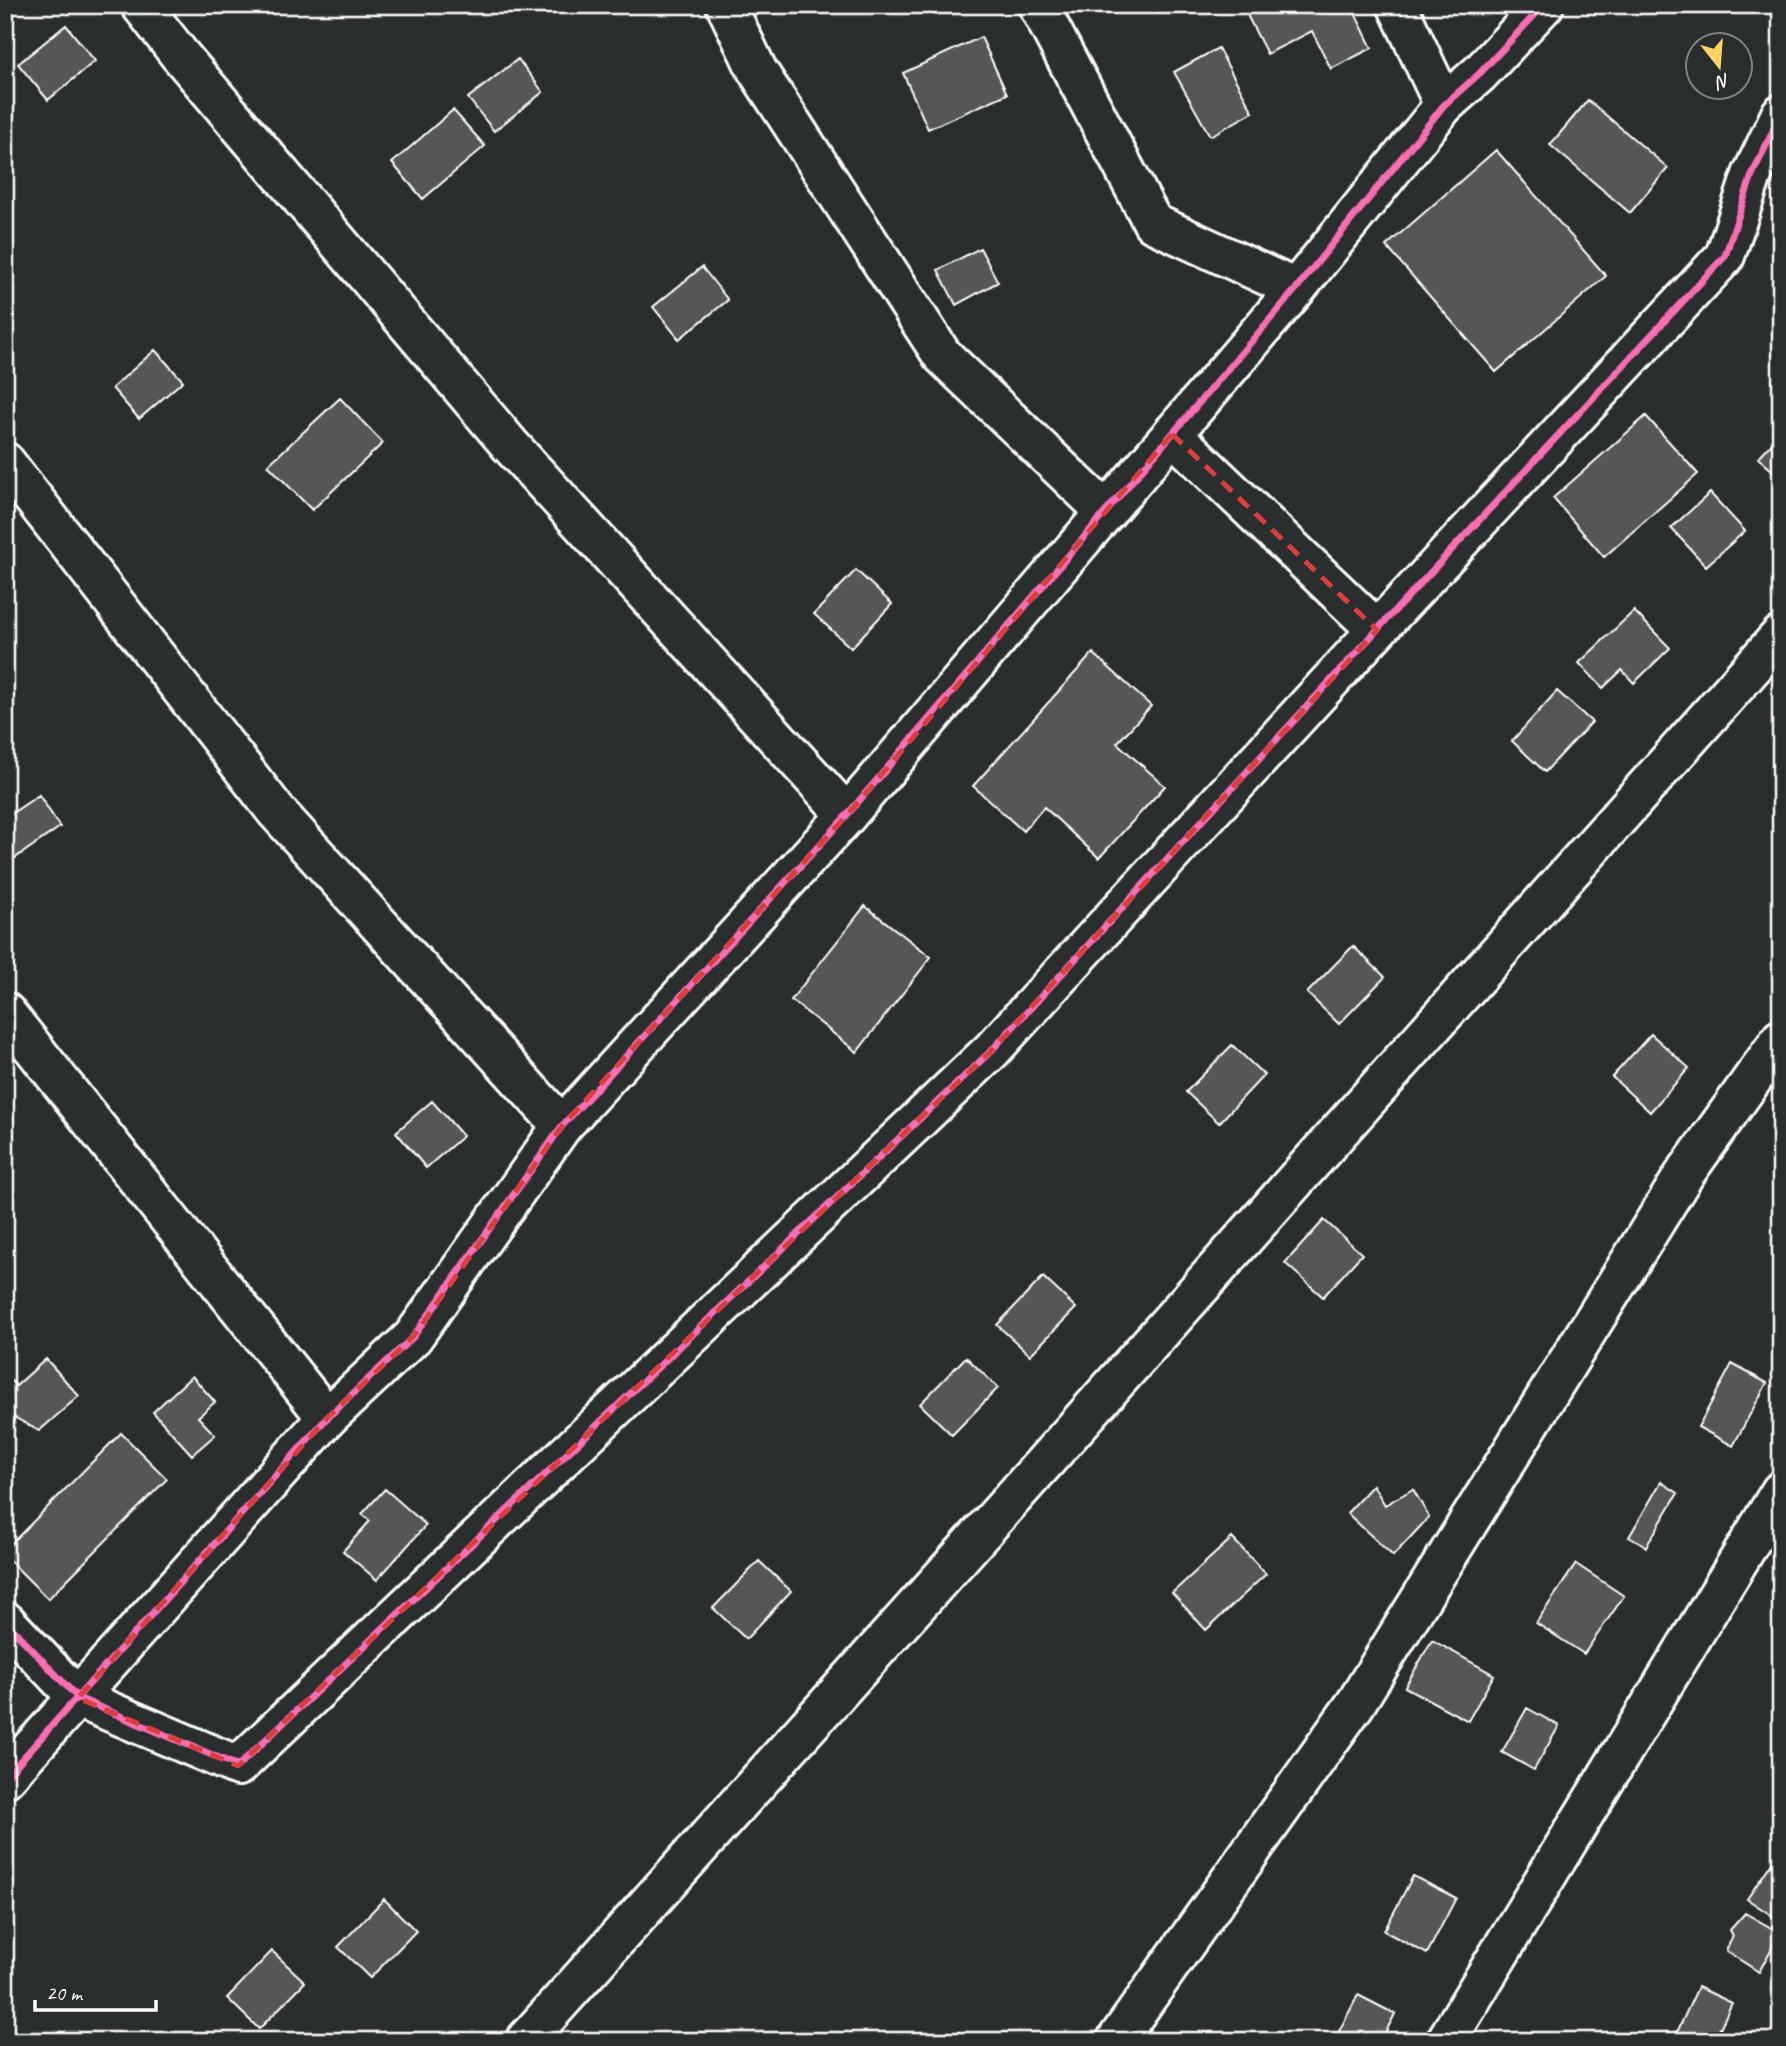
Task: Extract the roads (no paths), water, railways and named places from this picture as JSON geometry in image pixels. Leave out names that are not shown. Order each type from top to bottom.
[{"type":"street","points":[[141,5],[179,54],[510,445],[847,815]]},
{"type":"street","points":[[726,5],[757,70],[942,355],[1106,512]]},
{"type":"street","points":[[1038,5],[1153,223],[1296,289]]},
{"type":"street","points":[[1397,5],[1444,105]]},
{"type":"street","points":[[5,1778],[327,1419],[413,1337],[562,1126],[847,815],[1296,289],[1444,105],[1480,74],[1544,5]]},
{"type":"street","points":[[5,1621],[78,1698],[237,1766],[991,1051],[1725,256],[1752,175],[1781,114]]},
{"type":"street","points":[[1172,434],[1377,630]]},
{"type":"street","points":[[5,462],[275,811],[562,1126]]},
{"type":"street","points":[[526,2041],[1781,635]]},
{"type":"street","points":[[5,1012],[327,1419]]},
{"type":"street","points":[[1116,2041],[1356,1703],[1684,1175],[1781,1040]]},
{"type":"street","points":[[1446,2041],[1781,1491]]}]
